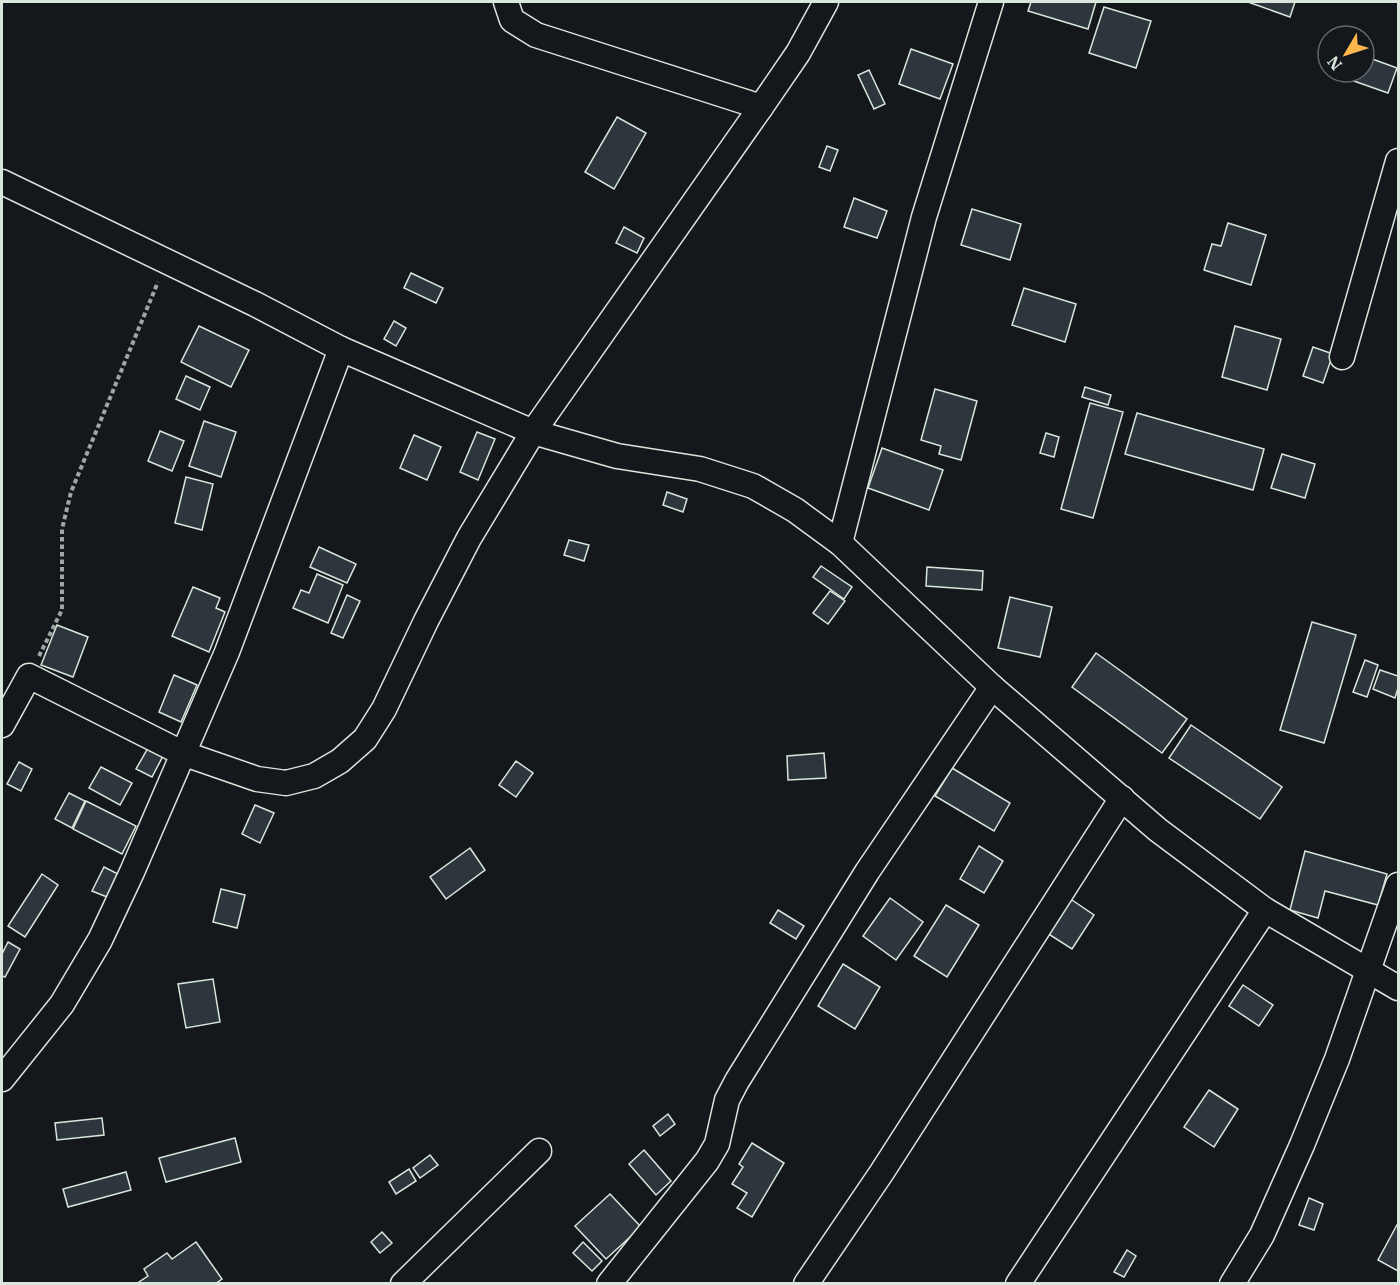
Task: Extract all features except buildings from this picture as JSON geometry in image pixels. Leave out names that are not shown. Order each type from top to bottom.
[{"type":"street","points":[[506,2],[512,20],[536,35],[761,107]]},
{"type":"street","points":[[2,725],[29,676],[182,753],[256,779],[286,783],[314,777],[340,761],[365,739],[384,709],[469,538],[533,432],[798,53],[826,2]]},
{"type":"street","points":[[840,543],[924,217],[991,2]]},
{"type":"street","points":[[1342,357],[1398,161]]},
{"type":"street","points":[[2,182],[255,304],[341,349],[533,432],[617,456],[700,469],[753,486],[795,510],[840,543],[992,687],[1167,836],[1266,910],[1398,988]]},
{"type":"street","points":[[2,1079],[62,1004],[100,940],[132,872],[231,642],[341,349]]},
{"type":"street","points":[[609,1284],[707,1161],[717,1144],[727,1100],[771,1026],[867,872],[992,687]]},
{"type":"street","points":[[806,1284],[882,1172],[1122,798]]},
{"type":"street","points":[[1232,1284],[1262,1235],[1302,1145],[1337,1059],[1398,885]]},
{"type":"street","points":[[1018,1284],[1266,910]]},
{"type":"street","points":[[403,1284],[539,1151]]},
{"type":"path","points":[[29,676],[62,610],[62,529],[71,492],[166,262]]}]
